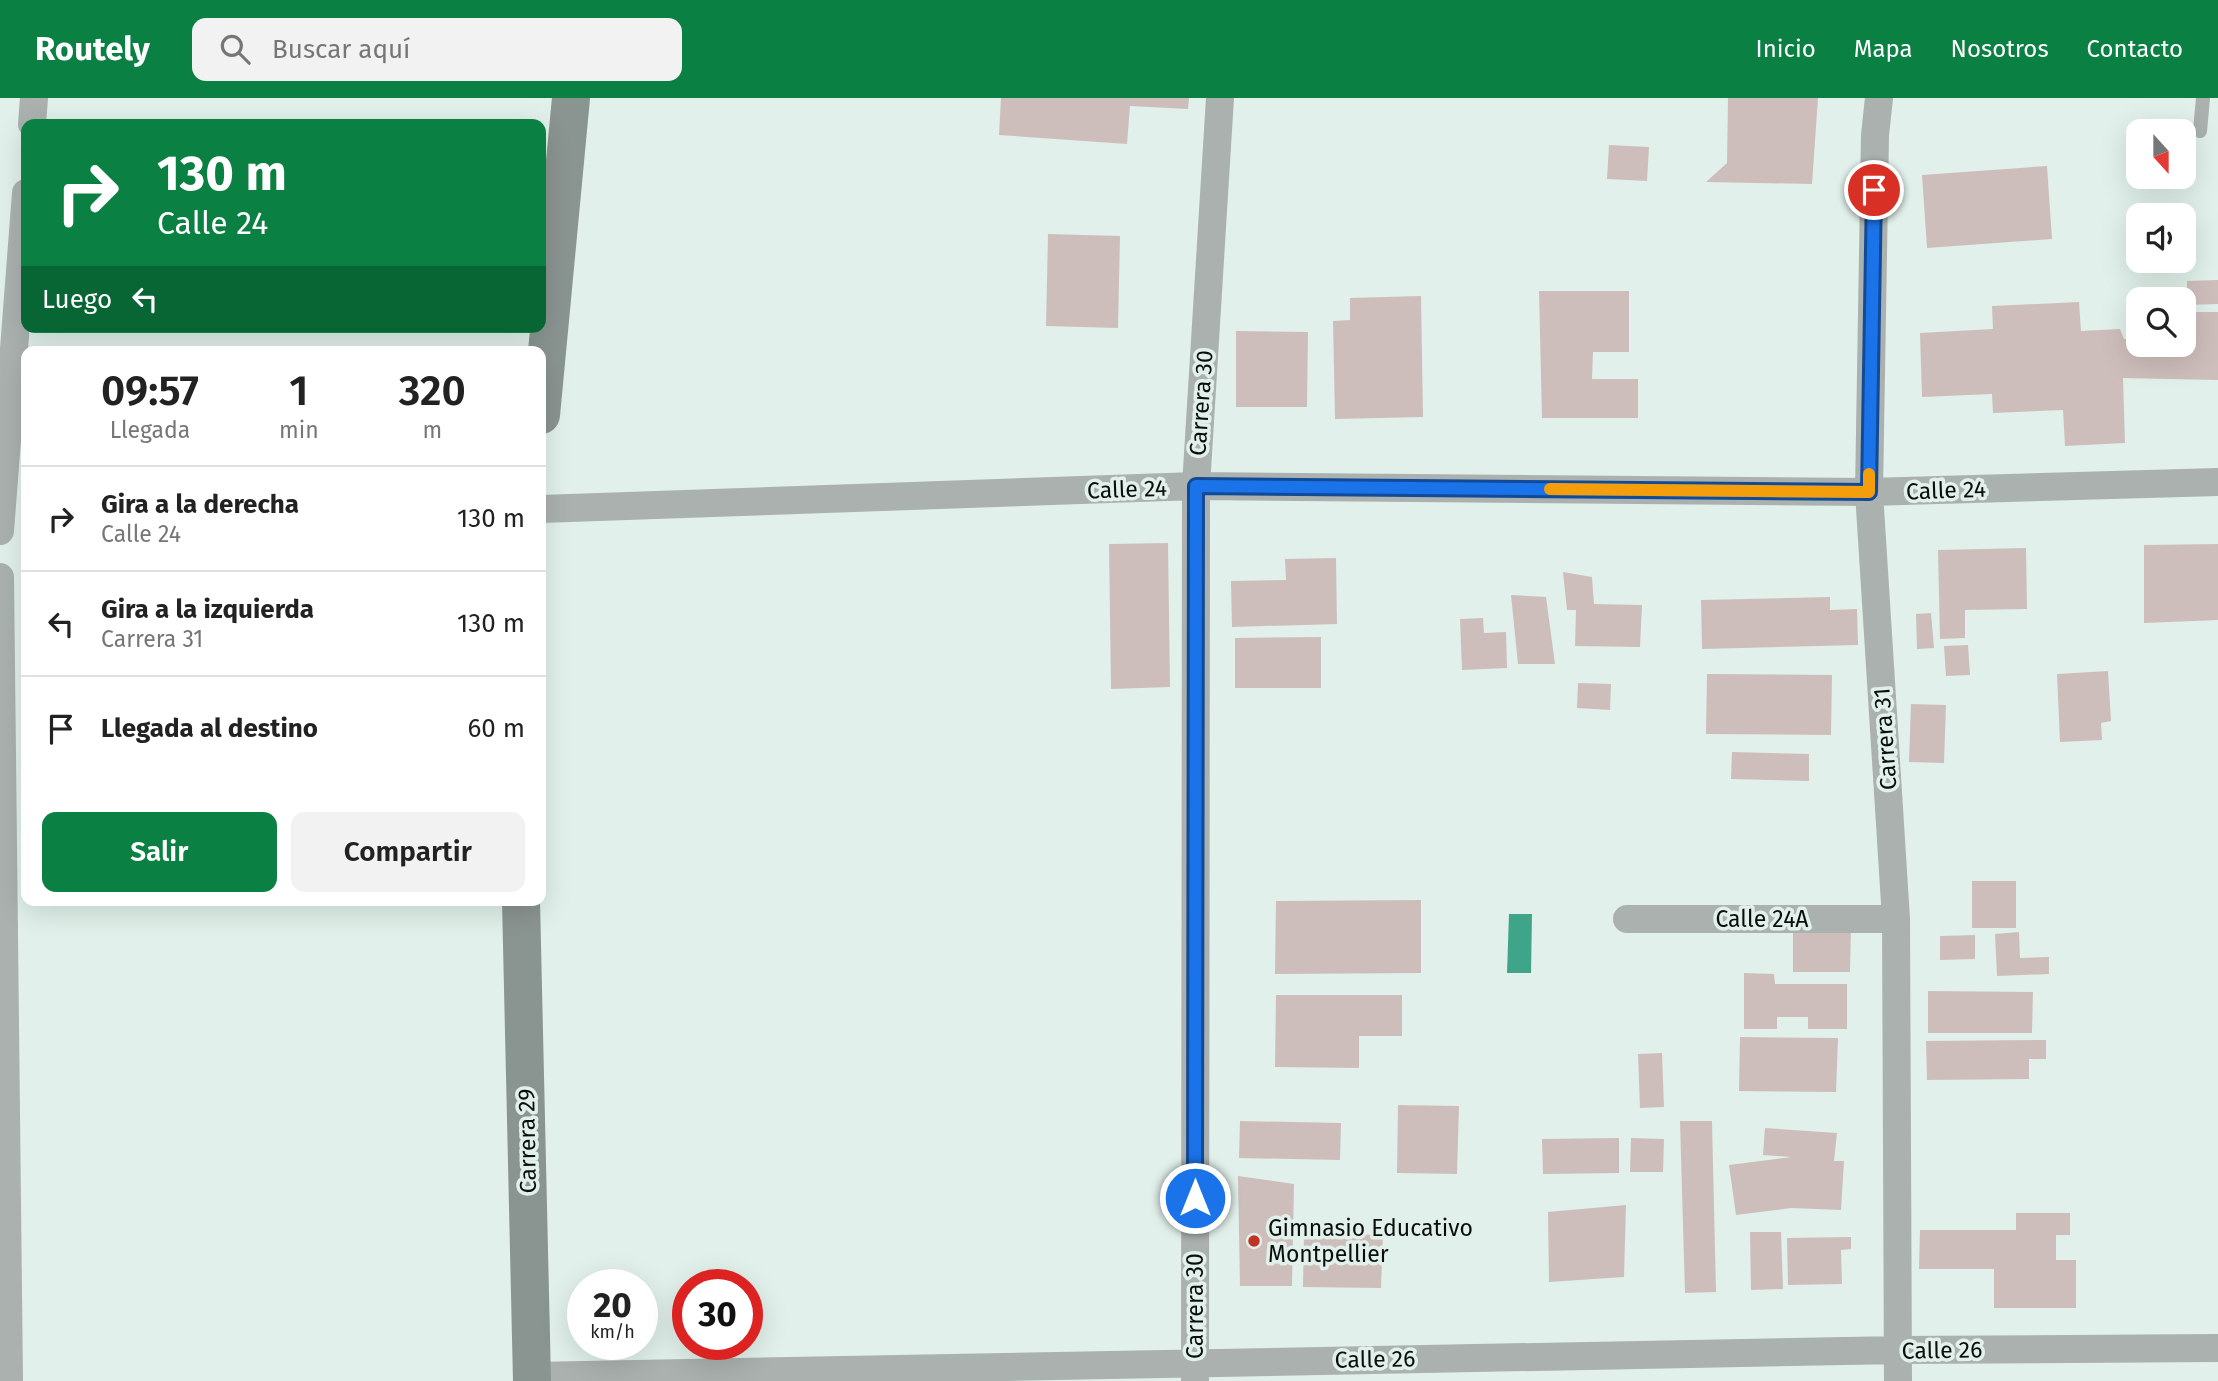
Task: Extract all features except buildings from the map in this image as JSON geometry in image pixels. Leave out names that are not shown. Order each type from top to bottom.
[{"type":"street","points":[[32,119],[34,98]]},
{"type":"street","points":[[546,362],[571,98]]},
{"type":"street","name":"Carrera 30","points":[[1195,1372],[1196,486],[1220,98]]},
{"type":"street","name":"Carrera 31","points":[[1879,98],[1875,135],[1869,492],[1896,919],[1898,1381]]},
{"type":"street","points":[[0,531],[21,258]]},
{"type":"street","name":"Calle 24","points":[[546,509],[1196,486],[1869,492],[2218,482]]},
{"type":"street","points":[[0,577],[9,1381]]},
{"type":"street","name":"Carrera 29","points":[[521,906],[532,1378]]},
{"type":"street","name":"Calle 24A","points":[[1627,919],[1896,919]]},
{"type":"street","name":"Calle 26","points":[[532,1378],[1195,1372],[1899,1350],[2218,1348]]},
{"type":"lane","points":[[2200,131],[2203,98]]},
{"type":"shaded area","points":[[1509,914],[1532,914],[1531,973],[1507,973]]},
{"type":"slow traffic","points":[[1550,489],[1869,492],[1869,474]]},
{"type":"place","name":"Gimnasio Educativo Montpellier","points":[[1254,1241]]},
{"type":"route","points":[[1195,1198],[1196,486],[1869,492],[1874,190]]}]
